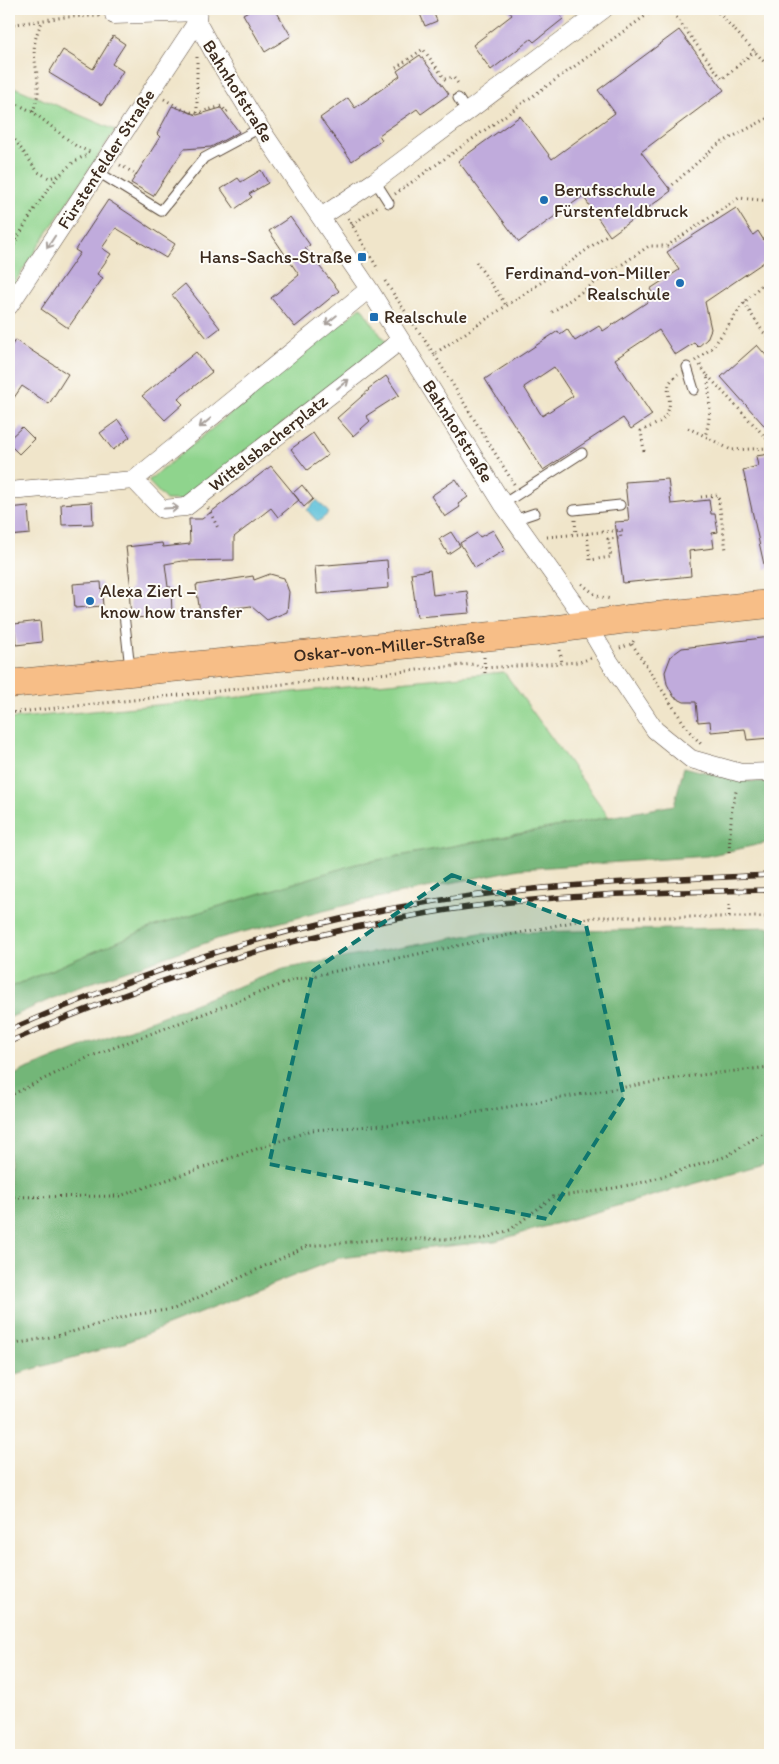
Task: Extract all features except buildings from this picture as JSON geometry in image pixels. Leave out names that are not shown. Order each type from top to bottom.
[{"type":"main road","name":"Oskar-von-Miller-Straße","points":[[9,684],[543,631],[588,624],[770,604]]},
{"type":"street","points":[[321,217],[374,181],[467,105],[604,9]]},
{"type":"street","points":[[114,15],[197,14]]},
{"type":"street","name":"Fürstenfelder Straße","points":[[9,306],[151,92],[197,14]]},
{"type":"street","name":"Bahnhofstraße","points":[[197,14],[214,55],[260,128],[369,289],[402,332],[503,504],[588,624],[605,654],[655,730],[691,759],[741,773],[770,772]]},
{"type":"street","points":[[9,490],[134,480],[369,289]]},
{"type":"street","name":"Wittelsbacherplatz","points":[[134,480],[162,509],[186,507],[402,332]]},
{"type":"lane","points":[[98,172],[161,211],[204,158],[260,128]]},
{"type":"lane","points":[[374,181],[388,201]]},
{"type":"lane","points":[[687,367],[694,390]]},
{"type":"lane","points":[[503,504],[582,454]]},
{"type":"lane","points":[[574,510],[620,505]]},
{"type":"lane","points":[[514,520],[536,513]]},
{"type":"lane","points":[[124,614],[130,672]]},
{"type":"path","points":[[352,225],[655,9]]},
{"type":"path","points":[[670,9],[722,78],[755,51]]},
{"type":"path","points":[[715,9],[770,68]]},
{"type":"path","points":[[9,25],[43,20],[114,15]]},
{"type":"path","points":[[34,112],[38,93],[33,57],[35,35],[43,20]]},
{"type":"path","points":[[396,68],[423,49],[445,79],[453,77],[467,105]]},
{"type":"path","points":[[197,66],[197,113]]},
{"type":"path","points":[[151,92],[185,111],[197,113],[222,106],[226,112]]},
{"type":"path","points":[[9,100],[34,112],[76,146],[95,154],[78,158],[47,189],[9,253]]},
{"type":"path","points":[[669,188],[717,145],[770,117]]},
{"type":"path","points":[[9,132],[38,172],[49,178],[63,174]]},
{"type":"path","points":[[552,312],[649,246],[667,246],[739,198],[770,202]]},
{"type":"path","points":[[340,205],[376,267],[452,382]]},
{"type":"path","points":[[434,354],[608,234]]},
{"type":"path","points":[[476,262],[506,305]]},
{"type":"path","points":[[644,451],[641,431],[658,422],[667,414],[670,403],[667,390],[671,379],[714,347],[744,304],[770,276]]},
{"type":"path","points":[[744,304],[763,332],[770,337]]},
{"type":"path","points":[[402,332],[411,320]]},
{"type":"path","points":[[697,360],[707,374],[770,442]]},
{"type":"path","points":[[705,436],[709,422],[710,407],[707,374]]},
{"type":"path","points":[[688,428],[731,450],[770,448]]},
{"type":"path","points":[[202,495],[218,528]]},
{"type":"path","points":[[702,497],[718,495],[726,550]]},
{"type":"path","points":[[530,544],[546,537],[621,531],[621,538],[608,539],[611,558],[590,560],[587,534]]},
{"type":"path","points":[[632,644],[689,731],[703,747]]},
{"type":"path","points":[[9,713],[474,664],[484,668],[580,662],[605,654]]},
{"type":"path","points":[[729,852],[732,806],[741,773]]},
{"type":"path","points":[[729,905],[729,917]]},
{"type":"path","points":[[9,1096],[89,1057],[293,980],[596,917],[770,917]]},
{"type":"path","points":[[9,1198],[120,1196],[312,1130],[412,1123],[684,1077],[770,1067]]},
{"type":"path","points":[[9,1345],[61,1335],[131,1315],[174,1309],[307,1246],[383,1239],[483,1240],[510,1230],[554,1197],[599,1192],[644,1182],[727,1156],[770,1128]]},
{"type":"highlighted area","points":[[452,875],[586,925],[624,1097],[547,1219],[269,1164],[313,971]]},
{"type":"green space","points":[[9,85],[115,130],[9,291]]},
{"type":"green space","points":[[361,307],[386,343],[184,500],[166,500],[148,481]]},
{"type":"green space","points":[[504,672],[609,817],[356,864],[152,927],[9,988],[9,719]]},
{"type":"green space","points":[[684,767],[740,781],[770,782],[770,842],[707,856],[520,869],[362,901],[220,938],[73,989],[9,1018],[9,988],[152,927],[356,864],[674,805]]},
{"type":"green space","points":[[770,927],[770,1162],[495,1241],[339,1258],[124,1343],[9,1376],[9,1078],[24,1070],[283,969],[480,933]]},
{"type":"water","points":[[317,500],[329,513],[318,522],[307,510]]},
{"type":"railway","points":[[9,1030],[111,988],[215,952],[321,923],[375,912],[471,896],[556,887],[770,875]]},
{"type":"railway","points":[[9,1042],[111,1000],[215,964],[321,935],[375,923],[471,907],[556,898],[642,893],[770,890]]},
{"type":"place","name":"Berufsschule Fürstenfeldbruck","points":[[544,200]]},
{"type":"place","name":"Hans-Sachs-Straße","points":[[362,257]]},
{"type":"place","name":"Ferdinand-von-Miller Realschule","points":[[680,283]]},
{"type":"place","name":"Realschule","points":[[374,317]]},
{"type":"place","name":"Alexa Zierl – know how transfer","points":[[90,601]]}]
